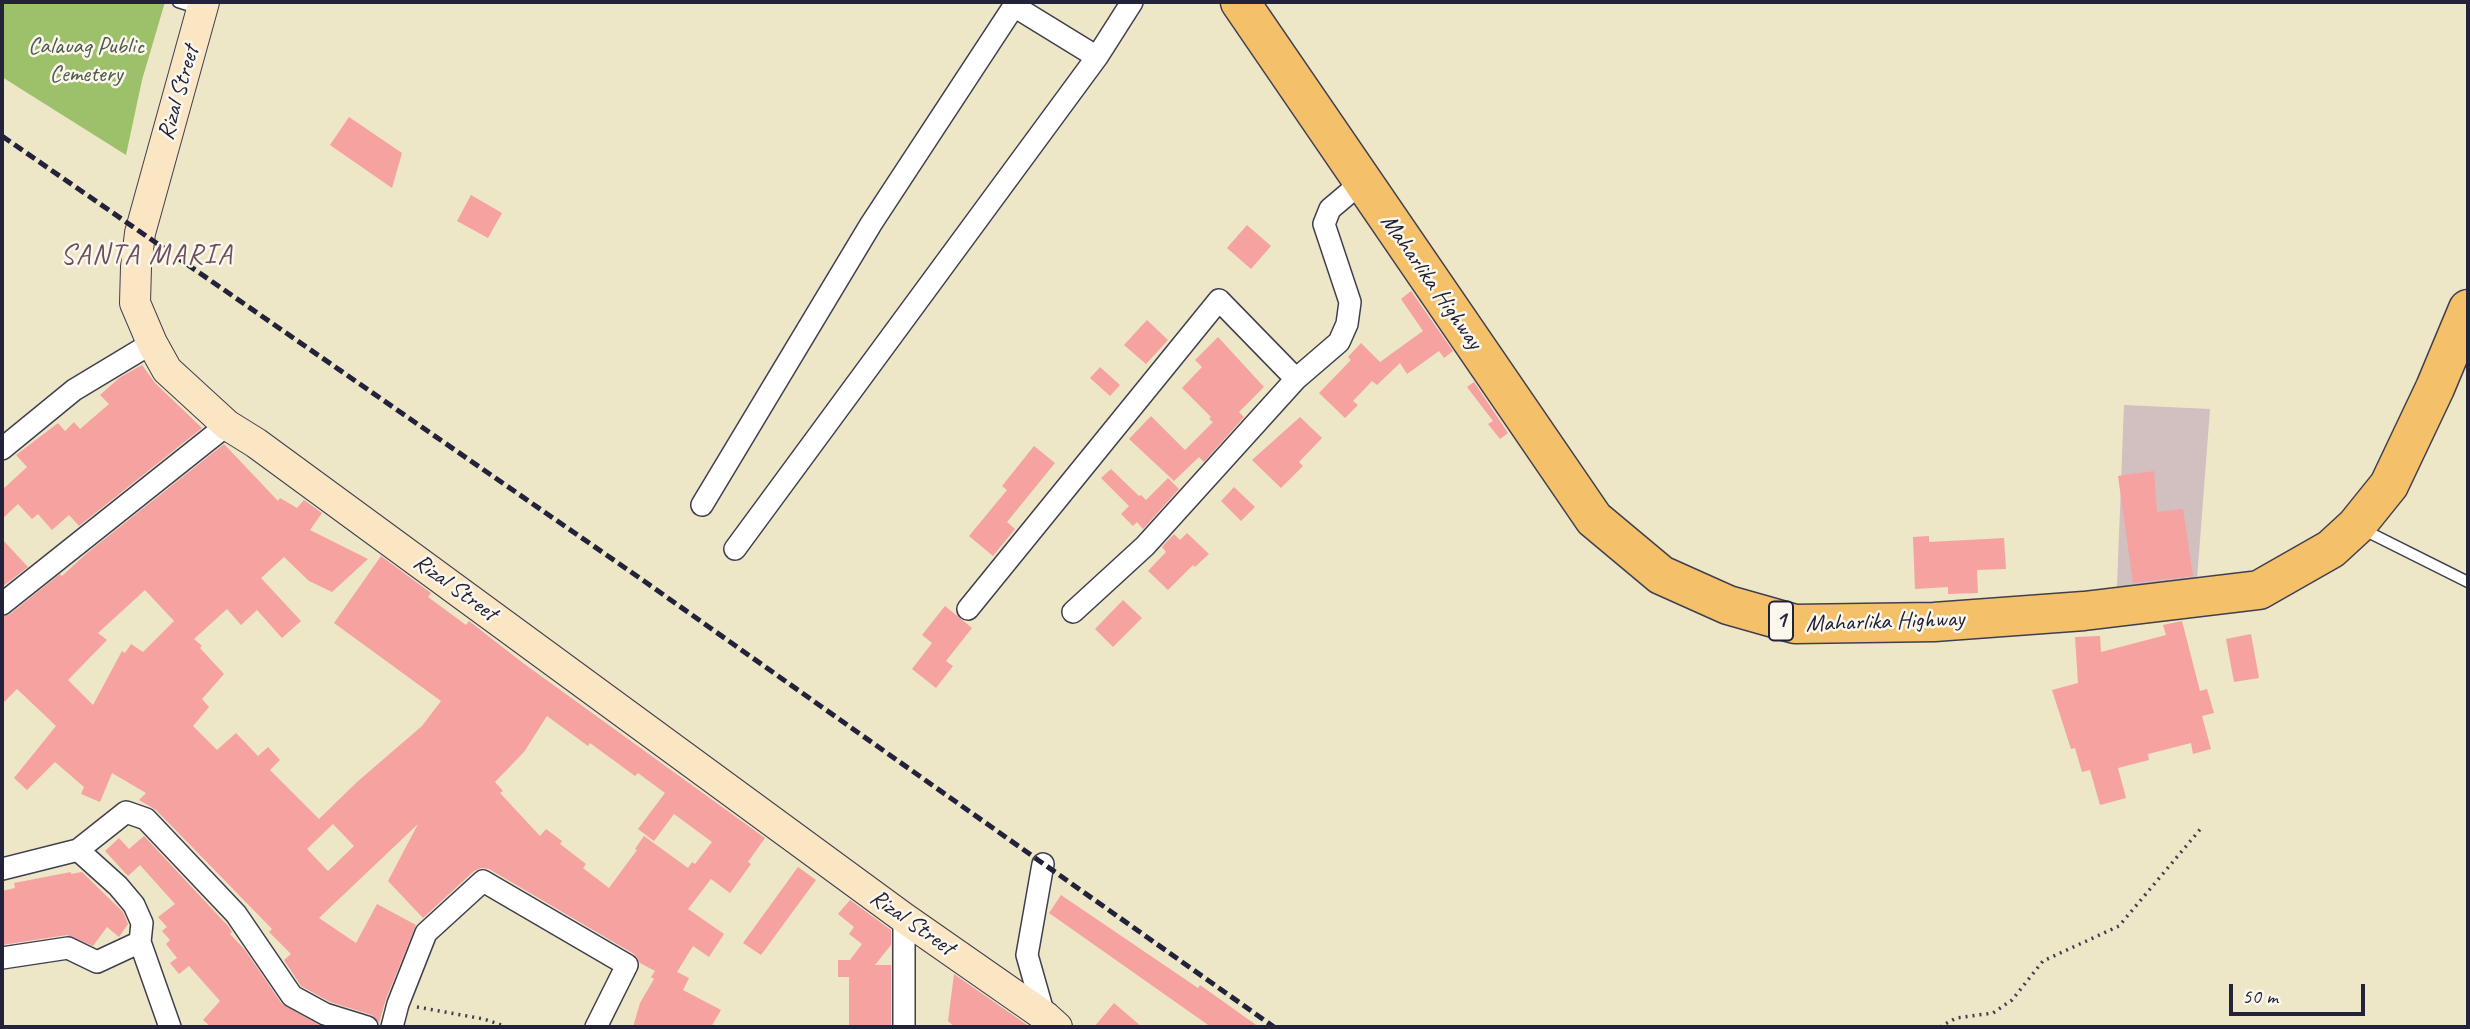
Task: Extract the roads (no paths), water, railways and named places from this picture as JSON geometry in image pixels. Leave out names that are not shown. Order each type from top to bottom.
[{"type":"highway","name":"Maharlika Highway","points":[[1240,2],[1594,519],[1661,575],[1728,605],[1795,624],[1934,622],[2084,611],[2259,590],[2331,549],[2356,526],[2389,485],[2435,388],[2468,309]]},
{"type":"street","points":[[735,548],[1097,57],[1132,2]]},
{"type":"street","name":"Rizal Street","points":[[195,5],[140,233],[135,303],[167,370],[227,425],[290,467],[1050,1024]]},
{"type":"street","points":[[702,505],[871,224],[1014,6],[1097,57]]},
{"type":"street","points":[[1073,612],[1146,546],[1296,379],[1339,342],[1348,324],[1350,302],[1324,224],[1331,209],[1362,183]]},
{"type":"street","points":[[968,609],[1219,300],[1296,379]]},
{"type":"street","points":[[2,449],[74,390],[152,343]]},
{"type":"street","points":[[2,604],[227,425]]},
{"type":"street","points":[[2,869],[78,850],[126,812],[146,818],[236,914],[292,996],[325,1014],[367,1027]]},
{"type":"street","points":[[78,850],[134,905],[142,923],[140,942],[170,1027]]},
{"type":"street","points":[[1043,864],[1027,954],[1050,1024]]},
{"type":"street","points":[[392,1027],[398,1004],[426,933],[483,881],[626,965],[596,1027]]},
{"type":"street","points":[[904,918],[904,1027]]},
{"type":"street","points":[[2,958],[68,948],[97,962],[140,942]]},
{"type":"lane","points":[[2356,526],[2468,582]]},
{"type":"railway","points":[[2,136],[644,581],[1274,1027]]},
{"type":"district","name":"SANTA MARIA","points":[[147,256]]},
{"type":"park label","name":"Calauag Public Cemetery","points":[[86,61]]}]
